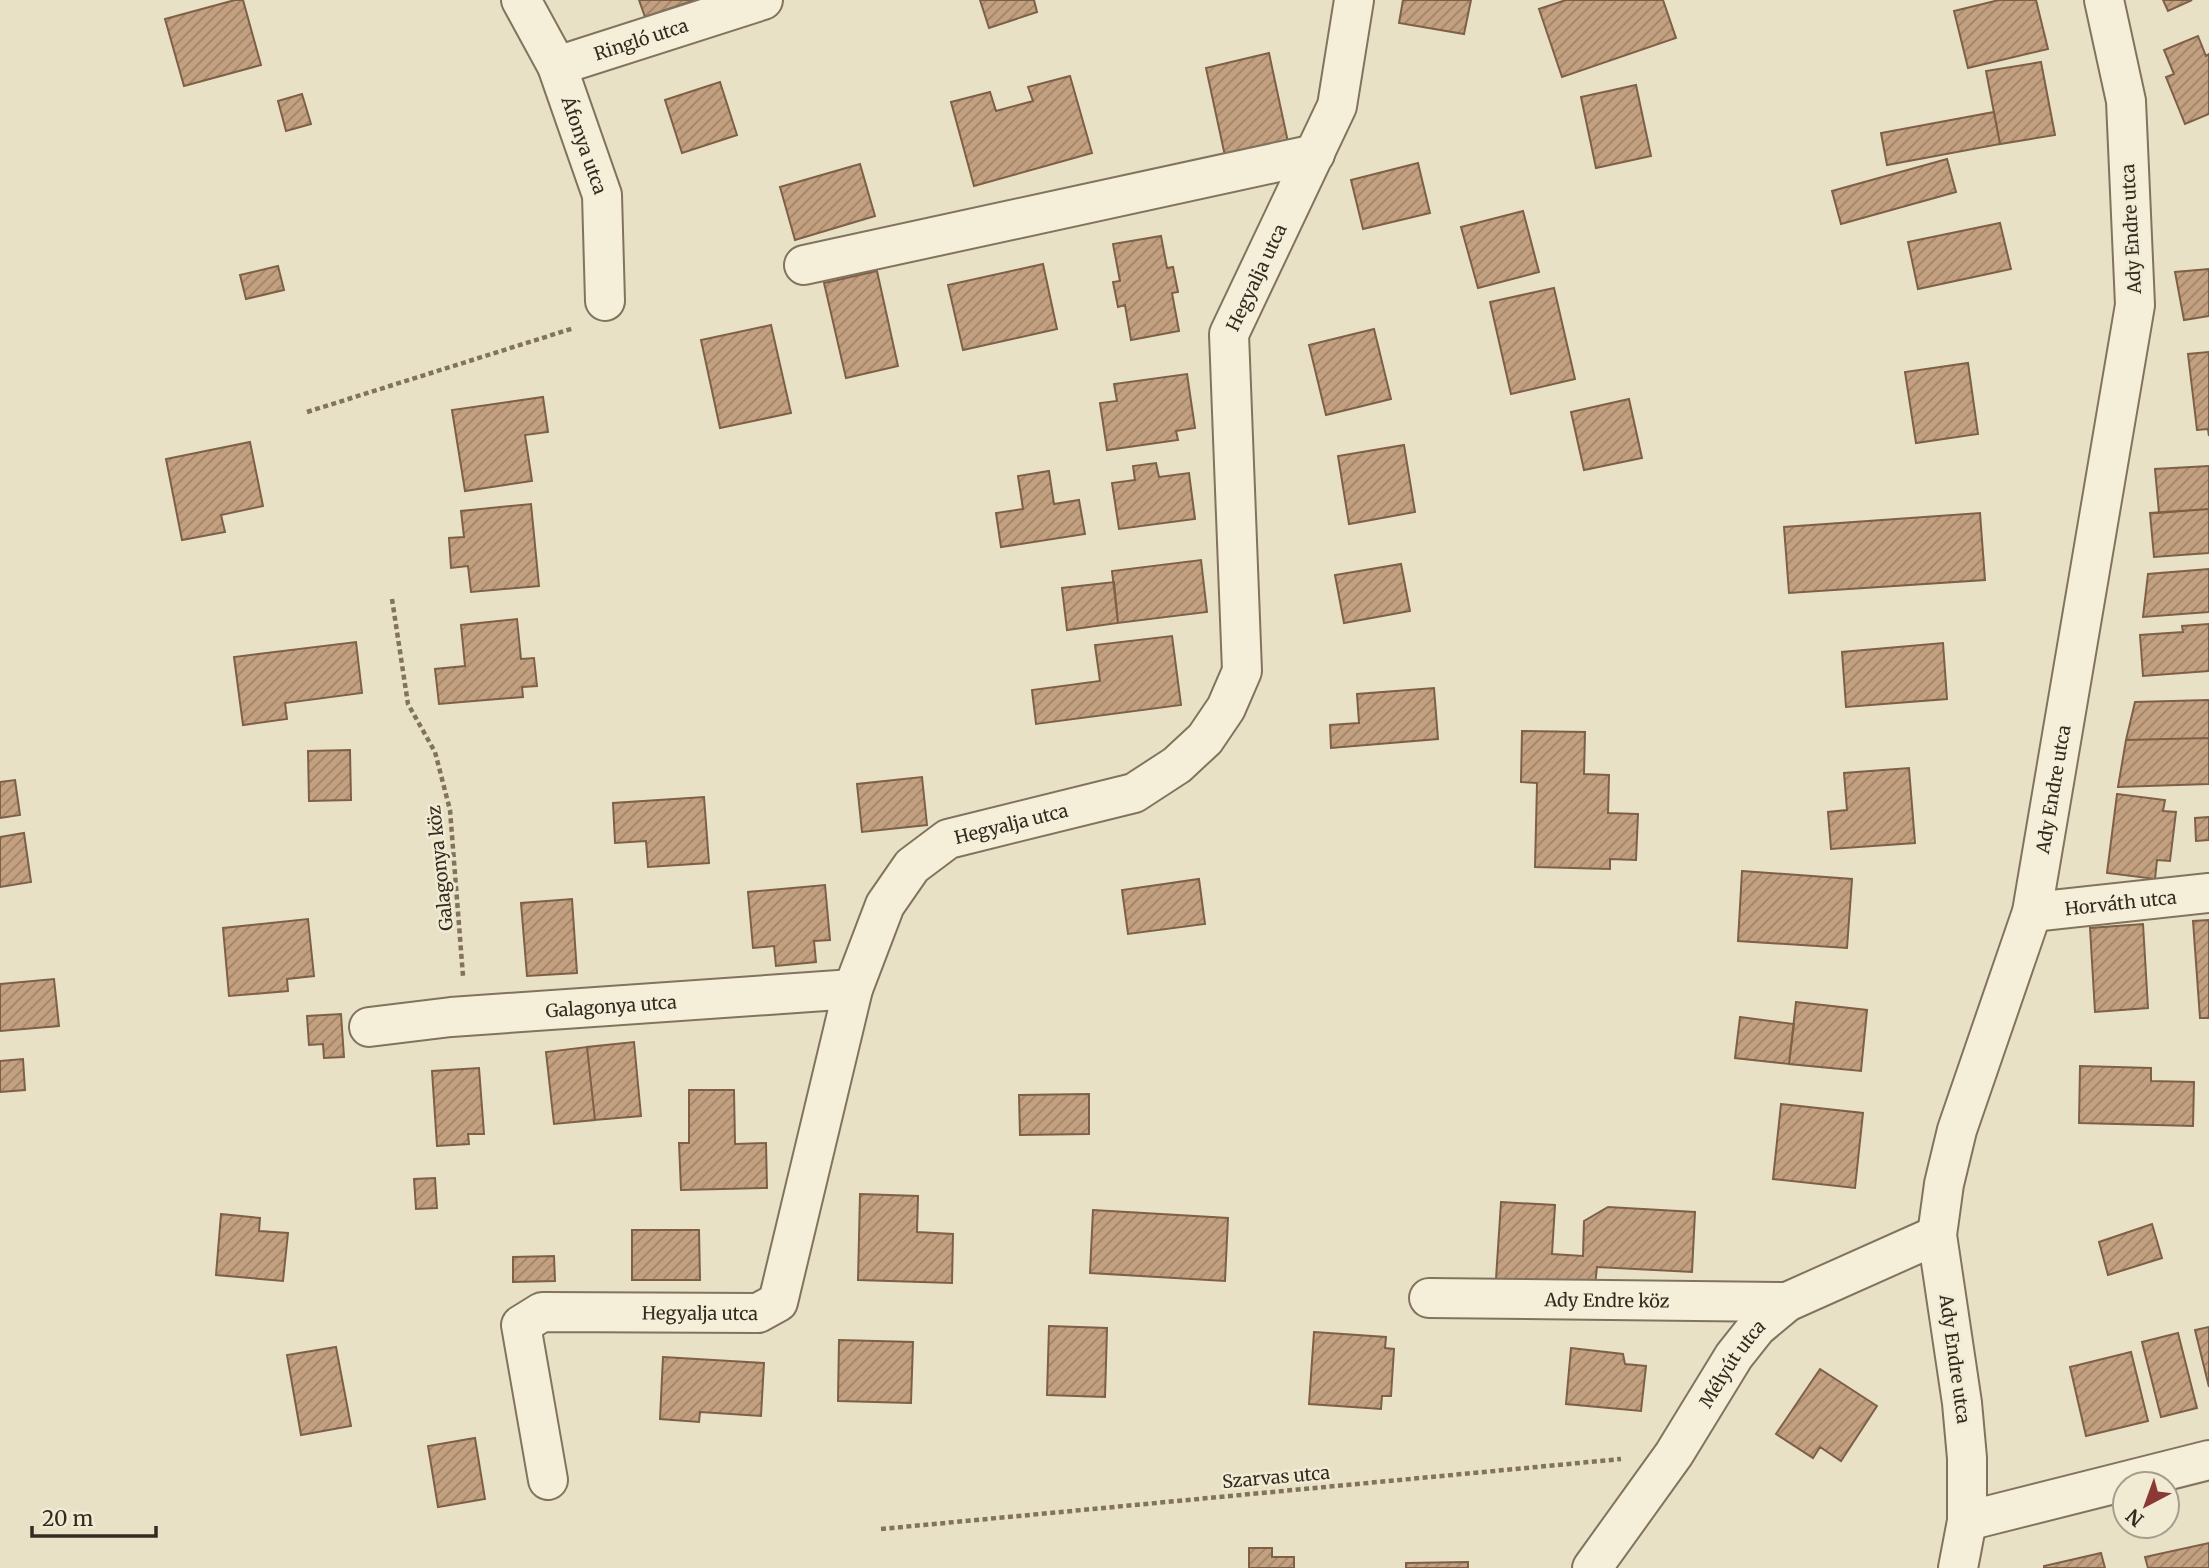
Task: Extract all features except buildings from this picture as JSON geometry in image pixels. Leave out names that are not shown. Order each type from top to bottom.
[{"type":"street","name":"Áfonya utca","points":[[521,0],[557,66],[602,195],[606,301]]},
{"type":"street","name":"Ringló utca","points":[[557,66],[763,0]]},
{"type":"street","name":"Hegyalja utca","points":[[548,1480],[521,1325],[542,1312],[758,1313],[778,1302],[853,989],[885,905],[912,866],[948,839],[1134,793],[1177,765],[1205,738],[1226,708],[1242,671],[1229,334],[1337,106],[1354,0]]},
{"type":"street","name":"Ady Endre utca","points":[[1958,1568],[1967,1521],[1967,1458],[1962,1403],[1937,1235],[1944,1184],[1958,1130],[2032,912],[2135,305],[2126,101],[2104,0]]},
{"type":"street","points":[[804,265],[1315,154]]},
{"type":"street","name":"Horváth utca","points":[[2032,912],[2209,893]]},
{"type":"street","name":"Galagonya utca","points":[[369,1027],[451,1017],[853,989]]},
{"type":"street","name":"Mélyút utca","points":[[1592,1568],[1674,1454],[1734,1356],[1757,1327],[1787,1302],[1937,1235]]},
{"type":"street","name":"Ady Endre köz","points":[[1429,1298],[1787,1302]]},
{"type":"street","points":[[1967,1521],[2209,1460]]},
{"type":"path","points":[[307,412],[587,324],[606,301]]},
{"type":"path","name":"Galagonya köz","points":[[392,599],[408,704],[435,752],[450,810],[464,973],[451,1017]]},
{"type":"path","name":"Szarvas utca","points":[[881,1529],[1674,1454]]}]
